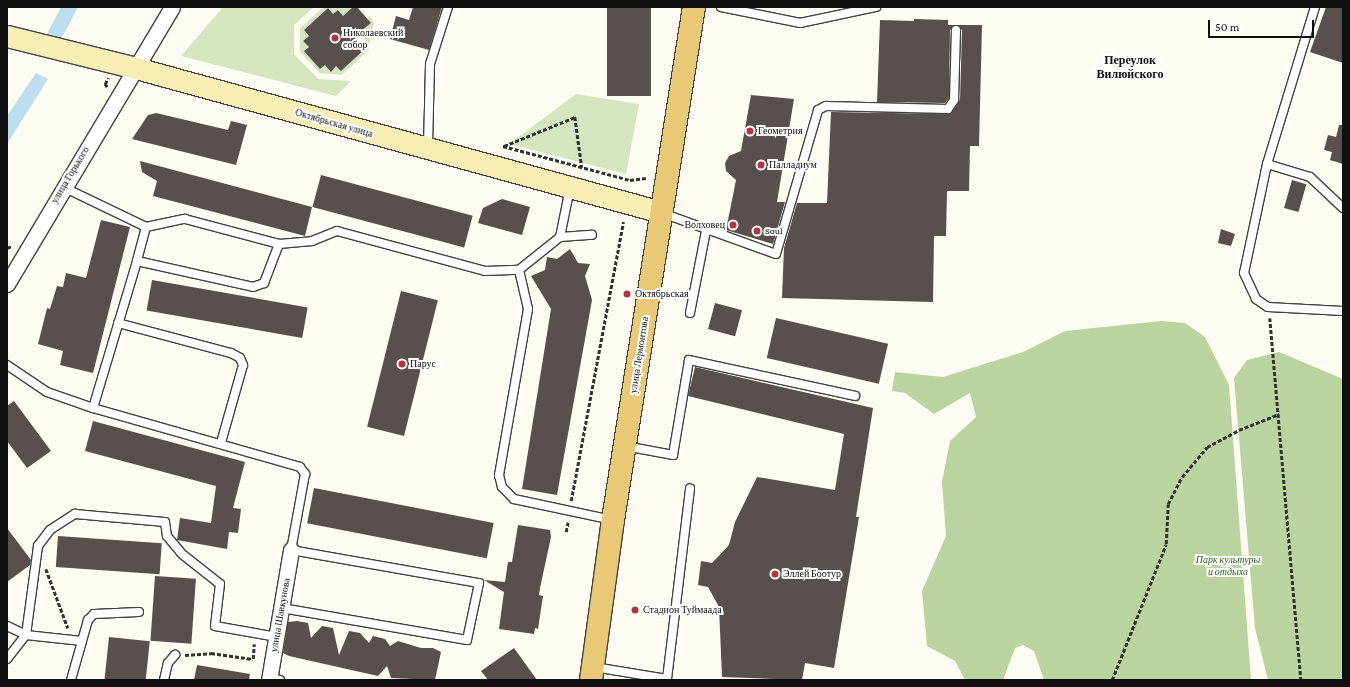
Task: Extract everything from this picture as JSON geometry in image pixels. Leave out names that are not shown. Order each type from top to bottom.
[{"type":"main road","name":"улица Лермонтова","points":[[592,673],[624,446],[694,7]]},
{"type":"street","name":"улица Горького","points":[[7,284],[63,187],[172,7]]},
{"type":"street","name":"Октябрьская улица","points":[[7,36],[136,68],[428,150],[661,212]]},
{"type":"street","name":"улица Шавкунова","points":[[273,679],[277,637],[291,550]]},
{"type":"lane","points":[[428,150],[430,64],[448,7]]},
{"type":"lane","points":[[721,7],[800,23],[876,7]]},
{"type":"lane","points":[[1315,7],[1267,164],[1244,274],[1256,299],[1268,307],[1343,311]]},
{"type":"lane","points":[[661,212],[706,231],[776,254],[818,110],[826,106],[948,109],[954,100],[956,30]]},
{"type":"lane","points":[[1267,164],[1310,177],[1343,208]]},
{"type":"lane","points":[[63,187],[146,227],[185,220],[279,244],[312,241],[337,230],[485,271],[519,270],[560,237],[592,235]]},
{"type":"lane","points":[[560,237],[570,188]]},
{"type":"lane","points":[[93,408],[146,227]]},
{"type":"lane","points":[[690,313],[706,231]]},
{"type":"lane","points":[[136,261],[253,287],[264,282],[279,244]]},
{"type":"lane","points":[[519,270],[528,309],[500,481],[502,487],[514,499],[613,520]]},
{"type":"lane","points":[[118,323],[231,353],[240,358],[243,365],[221,443]]},
{"type":"lane","points":[[624,446],[673,455],[690,360],[855,396]]},
{"type":"lane","points":[[7,365],[47,392],[93,408],[221,443],[300,467],[305,474],[291,550],[478,583],[467,640],[282,608]]},
{"type":"lane","points":[[592,673],[666,679],[690,488]]},
{"type":"lane","points":[[7,659],[26,635],[38,546],[50,530],[75,514],[165,522],[167,536],[182,554],[220,584],[215,626],[277,637]]},
{"type":"lane","points":[[71,680],[88,620],[94,614],[139,612]]},
{"type":"lane","points":[[7,626],[26,635],[82,641]]},
{"type":"lane","points":[[164,680],[168,663],[175,655]]},
{"type":"path","points":[[582,168],[575,116],[503,146],[582,168],[630,180],[646,178]]},
{"type":"path","points":[[566,532],[623,222]]},
{"type":"path","points":[[1268,307],[1279,414],[1301,680]]},
{"type":"path","points":[[1112,680],[1166,544],[1168,504],[1182,477],[1207,447],[1238,430],[1279,414]]},
{"type":"path","points":[[38,546],[71,640]]},
{"type":"path","points":[[175,655],[211,653],[253,659],[255,633]]},
{"type":"green space","points":[[223,7],[314,7],[294,25],[294,54],[318,79],[351,81],[336,96],[181,56]]},
{"type":"green space","points":[[324,7],[353,7],[343,16],[338,10],[333,14],[328,8],[304,30],[309,36],[303,41],[309,47],[305,51],[331,71],[336,66],[341,71],[365,49],[361,44],[365,40],[359,33],[371,23],[367,18],[369,16],[374,22],[368,51],[342,75],[320,73],[300,52],[300,28]]},
{"type":"green space","points":[[576,94],[639,104],[626,174],[509,144]]},
{"type":"green space","name":"Парк культуры и отдыха","points":[[1161,321],[1185,323],[1205,337],[1229,385],[1251,680],[1044,680],[1034,651],[1023,645],[1015,648],[1003,680],[965,680],[955,661],[927,646],[922,591],[946,536],[942,482],[950,441],[976,417],[970,393],[934,414],[905,393],[892,391],[895,372],[943,377],[1023,352],[1065,331]]},
{"type":"green space","points":[[1279,352],[1343,379],[1343,680],[1268,680],[1255,628],[1234,378],[1247,360]]},
{"type":"water","points":[[36,73],[48,79],[7,144],[7,116]]},
{"type":"building","name":"Николаевский собор","points":[[353,7],[357,7],[371,23],[361,31],[345,27],[365,49],[341,71],[336,66],[331,72],[325,65],[320,69],[304,51],[309,47],[303,41],[309,36],[304,30],[328,8],[333,14],[338,10],[343,16]]},
{"type":"building","points":[[413,7],[442,7],[429,50],[390,39],[396,16],[409,20]]},
{"type":"building","points":[[607,7],[651,7],[651,96],[607,96]]},
{"type":"building","points":[[1326,7],[1343,7],[1343,63],[1310,52]]},
{"type":"building","points":[[914,19],[948,20],[948,25],[955,25],[950,30],[949,98],[945,103],[877,102],[880,20],[914,21]]},
{"type":"building","points":[[957,25],[982,25],[979,146],[970,146],[969,191],[947,191],[946,236],[934,236],[933,302],[782,298],[784,248],[797,203],[827,203],[831,112],[951,114],[960,100],[962,30]]},
{"type":"building","name":"Палладиум","points":[[751,95],[794,99],[777,202],[785,202],[773,244],[726,230],[736,180],[726,171],[725,163],[729,156],[741,151]]},
{"type":"building","points":[[156,113],[228,130],[231,121],[247,125],[236,165],[132,139],[148,115]]},
{"type":"building","points":[[1339,125],[1343,125],[1343,164],[1330,160],[1332,152],[1324,150],[1328,135],[1336,137]]},
{"type":"building","points":[[140,161],[312,207],[305,236],[153,196],[157,181],[142,172]]},
{"type":"building","points":[[321,175],[473,216],[464,248],[312,207]]},
{"type":"building","points":[[1292,180],[1306,184],[1298,212],[1284,208]]},
{"type":"building","points":[[502,199],[530,207],[522,235],[478,223],[483,208]]},
{"type":"building","points":[[101,220],[130,227],[93,373],[60,365],[63,351],[38,344],[47,308],[50,309],[57,286],[63,287],[66,273],[86,278]]},
{"type":"building","points":[[1221,229],[1235,234],[1231,246],[1218,243]]},
{"type":"building","points":[[570,249],[578,263],[590,264],[585,276],[592,300],[557,495],[522,489],[551,309],[531,276],[545,270],[547,257],[557,259]]},
{"type":"building","points":[[152,280],[308,307],[302,338],[147,311]]},
{"type":"building","name":"Парус","points":[[401,291],[438,300],[404,436],[367,427]]},
{"type":"building","points":[[715,303],[742,310],[735,336],[708,329]]},
{"type":"building","points":[[776,318],[888,344],[879,384],[767,358]]},
{"type":"building","name":"Эллей Боотур","points":[[695,367],[873,408],[856,517],[859,517],[834,668],[805,663],[802,680],[722,677],[719,607],[708,587],[698,585],[701,561],[712,563],[729,545],[735,522],[757,477],[835,490],[844,434],[688,396]]},
{"type":"building","points":[[14,401],[51,451],[27,468],[7,441],[7,406]]},
{"type":"building","points":[[93,421],[245,462],[233,508],[241,509],[238,533],[229,532],[227,549],[177,540],[180,518],[211,523],[216,486],[85,451]]},
{"type":"building","points":[[314,488],[494,523],[487,558],[307,523]]},
{"type":"building","points":[[518,525],[550,530],[551,537],[539,595],[543,596],[538,629],[535,628],[534,634],[499,629],[504,592],[484,580],[505,582],[508,562],[512,562]]},
{"type":"building","points":[[7,528],[31,560],[30,565],[7,582]]},
{"type":"building","points":[[58,536],[162,543],[160,574],[56,567]]},
{"type":"building","points":[[155,576],[196,579],[191,644],[150,641]]},
{"type":"building","points":[[297,621],[308,623],[311,638],[322,626],[333,628],[339,655],[349,631],[360,633],[369,643],[373,636],[385,639],[390,646],[398,641],[421,648],[433,648],[441,652],[435,680],[391,678],[387,666],[378,676],[289,656],[283,653],[288,622]]},
{"type":"building","points":[[109,637],[150,641],[146,680],[105,680]]},
{"type":"building","points":[[514,648],[537,680],[488,680],[481,671]]},
{"type":"building","points":[[197,665],[250,674],[249,680],[194,680]]},
{"type":"waterway","points":[[54,35],[69,7]]},
{"type":"place","name":"Николаевский собор","points":[[335,38]]},
{"type":"place","name":"Геометрия","points":[[750,131]]},
{"type":"place","name":"Палладиум","points":[[761,165]]},
{"type":"place","name":"Волховец","points":[[733,225]]},
{"type":"place","name":"Soul","points":[[757,231]]},
{"type":"place","name":"Октябрьская","points":[[627,294]]},
{"type":"place","name":"Парус","points":[[402,364]]},
{"type":"place","name":"Эллей Боотур","points":[[775,574]]},
{"type":"place","name":"Стадион Туймаада","points":[[635,610]]},
{"type":"district","name":"Переулок Вилюйского","points":[[1130,68]]}]
